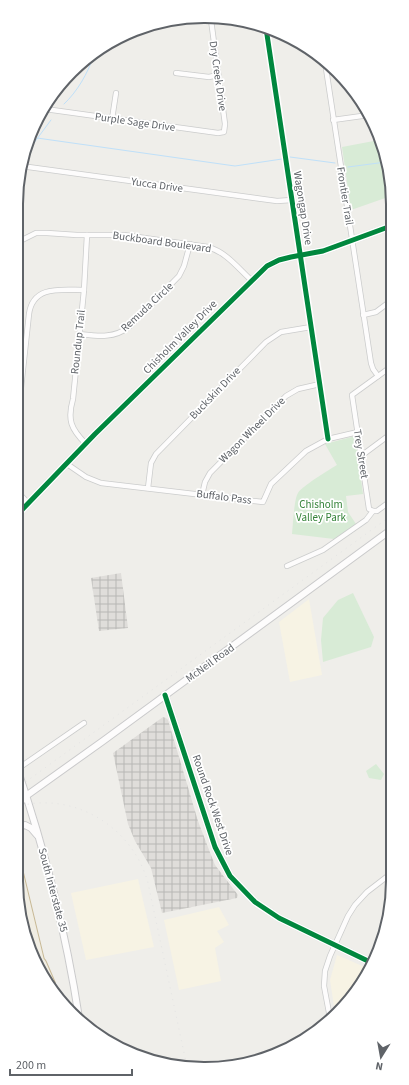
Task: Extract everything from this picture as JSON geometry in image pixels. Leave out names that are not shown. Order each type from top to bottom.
[{"type":"highway","points":[[23,888],[41,959]]},
{"type":"main road","name":"McNeil Road","points":[[23,800],[386,533]]},
{"type":"main road","name":"South Interstate 35","points":[[23,788],[60,916],[72,972],[78,1011]]},
{"type":"main road","points":[[23,826],[31,828],[38,836]]},
{"type":"street","name":"Dry Creek Drive","points":[[211,23],[225,124],[224,132]]},
{"type":"street","name":"Wagongap Drive","points":[[267,34],[328,439]]},
{"type":"street","name":"Frontier Trail","points":[[326,70],[371,363],[378,376]]},
{"type":"street","points":[[176,73],[209,76],[218,75]]},
{"type":"street","points":[[112,119],[116,93]]},
{"type":"street","name":"Purple Sage Drive","points":[[49,111],[218,133],[224,132]]},
{"type":"street","points":[[333,120],[363,116]]},
{"type":"street","name":"Yucca Drive","points":[[27,167],[278,201],[292,200]]},
{"type":"street","name":"Chisholm Valley Drive","points":[[23,508],[262,270],[273,263],[300,255],[323,252],[386,228]]},
{"type":"street","name":"Buckboard Boulevard","points":[[23,239],[31,235],[42,233],[124,235],[208,247],[226,256],[252,280]]},
{"type":"street","name":"Roundup Trail","points":[[86,444],[75,432],[70,416],[84,290],[87,235]]},
{"type":"street","name":"Remuda Circle","points":[[79,334],[111,336],[120,333],[129,327],[180,276],[190,244]]},
{"type":"street","points":[[23,364],[28,314],[32,302],[39,295],[46,292],[84,290]]},
{"type":"street","points":[[364,315],[376,312],[386,304]]},
{"type":"street","name":"Buckskin Drive","points":[[148,488],[151,463],[156,454],[266,342],[281,332],[311,327]]},
{"type":"street","points":[[378,376],[386,370]]},
{"type":"street","name":"Trey Street","points":[[373,511],[369,509],[352,395],[378,376]]},
{"type":"street","name":"Wagon Wheel Drive","points":[[202,495],[205,482],[210,473],[286,396],[298,389],[320,384]]},
{"type":"street","name":"Buffalo Pass","points":[[67,464],[86,477],[98,482],[263,502],[268,488],[277,477],[306,451],[328,439],[358,432]]},
{"type":"street","points":[[361,456],[386,438]]},
{"type":"street","points":[[23,498],[28,503]]},
{"type":"street","points":[[287,566],[323,550],[366,520],[373,511],[377,511],[386,504]]},
{"type":"street","name":"Round Rock West Drive","points":[[165,695],[215,847],[230,876],[245,892],[267,911],[285,922],[367,961]]},
{"type":"street","points":[[23,763],[84,722]]},
{"type":"street","points":[[329,1013],[325,996],[324,978],[328,962],[348,916],[355,905],[367,892],[386,877]]},
{"type":"shaded area","points":[[121,573],[128,628],[99,631],[91,578]]},
{"type":"shaded area","points":[[309,599],[322,675],[290,682],[279,622]]},
{"type":"shaded area","points":[[163,717],[168,720],[198,821],[215,865],[238,895],[237,898],[162,913],[151,868],[135,841],[128,824],[113,753]]},
{"type":"shaded area","points":[[138,879],[154,947],[86,960],[71,893]]},
{"type":"shaded area","points":[[219,907],[229,925],[217,931],[224,942],[215,948],[221,981],[179,990],[164,920]]},
{"type":"shaded area","points":[[337,955],[364,967],[348,991],[334,1008],[330,980]]},
{"type":"green space","points":[[374,141],[383,169],[386,198],[351,210],[342,147]]},
{"type":"green space","name":"Chisholm Valley Park","points":[[355,436],[363,494],[346,496],[348,512],[356,524],[334,539],[292,534],[298,493],[310,482],[337,465],[325,444]]},
{"type":"green space","points":[[353,593],[374,637],[371,647],[323,662],[321,640],[323,618],[338,600]]},
{"type":"green space","points":[[376,764],[384,774],[381,780],[369,778],[366,771]]},
{"type":"waterway","points":[[64,104],[82,82],[90,64]]},
{"type":"waterway","points":[[34,142],[51,120]]},
{"type":"waterway","points":[[37,138],[235,166],[282,159]]},
{"type":"waterway","points":[[290,157],[335,163]]},
{"type":"waterway","points":[[348,167],[381,163]]},
{"type":"railway","points":[[23,784],[386,519]]},
{"type":"railway","points":[[23,806],[37,803],[59,804],[79,809],[98,818],[115,830],[129,845],[140,863],[148,883],[186,1061]]},
{"type":"cycle path","points":[[267,34],[328,439]]},
{"type":"cycle path","points":[[23,509],[95,434],[267,266],[279,260],[323,251],[386,228]]},
{"type":"cycle path","points":[[165,695],[215,847],[230,876],[255,902],[279,918],[367,961]]}]
